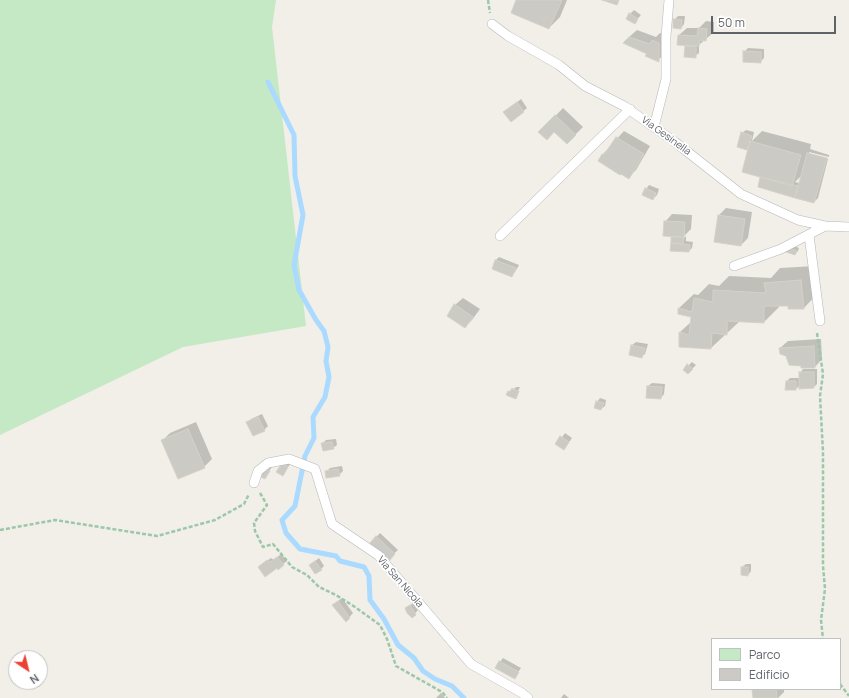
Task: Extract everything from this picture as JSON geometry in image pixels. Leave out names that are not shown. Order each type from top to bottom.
[{"type":"lane","points":[[654,127],[666,79],[668,0]]},
{"type":"lane","name":"Via Gesinella","points":[[492,24],[508,36],[559,65],[585,86],[630,110],[741,194],[798,220],[825,226],[849,227]]},
{"type":"lane","points":[[500,236],[630,110]]},
{"type":"lane","points":[[734,266],[781,249],[825,226]]},
{"type":"lane","points":[[809,235],[820,321]]},
{"type":"lane","name":"Via San Nicola","points":[[254,483],[258,471],[268,463],[289,459],[315,469],[332,524],[378,555],[471,664],[522,693],[528,698]]},
{"type":"path","points":[[820,321],[816,335],[823,374],[820,396],[823,452],[823,566],[826,589],[821,620],[823,638]]},
{"type":"path","points":[[0,530],[55,520],[157,536],[215,520],[244,504],[254,483]]},
{"type":"path","points":[[254,483],[267,505],[254,523],[255,531],[263,547],[273,544],[292,566],[307,575],[319,587],[342,599],[380,625],[387,639],[396,666],[442,692],[447,698]]},
{"type":"path","points":[[841,685],[849,696]]},
{"type":"green space","points":[[0,0],[276,0],[272,27],[306,326],[183,347],[0,435]]},
{"type":"building","points":[[516,0],[562,0],[549,29],[511,13]]},
{"type":"building","points":[[602,0],[619,0],[617,5]]},
{"type":"building","points":[[629,13],[638,19],[635,24],[626,19]]},
{"type":"building","points":[[673,19],[682,20],[681,29],[673,28]]},
{"type":"building","points":[[698,28],[707,29],[706,41],[700,40],[699,46],[677,45],[678,35],[697,36]]},
{"type":"building","points":[[629,37],[650,44],[652,40],[659,43],[659,62],[645,56],[647,54],[623,43]]},
{"type":"building","points":[[685,46],[696,46],[696,58],[684,57]]},
{"type":"building","points":[[743,51],[761,52],[761,63],[743,62]]},
{"type":"building","points":[[517,102],[524,112],[511,122],[503,112]]},
{"type":"building","points":[[555,115],[576,135],[567,144],[554,132],[547,140],[538,132]]},
{"type":"building","points":[[741,132],[752,136],[747,150],[737,147]]},
{"type":"building","points":[[616,137],[644,154],[629,179],[598,161]]},
{"type":"building","points":[[750,141],[801,155],[792,186],[742,172]]},
{"type":"building","points":[[807,153],[827,158],[814,203],[795,198]]},
{"type":"building","points":[[760,177],[798,186],[795,198],[758,187]]},
{"type":"building","points":[[645,188],[656,193],[653,200],[642,195]]},
{"type":"building","points":[[718,215],[745,219],[741,246],[714,242]]},
{"type":"building","points":[[664,221],[685,222],[684,237],[663,236]]},
{"type":"building","points":[[671,237],[684,237],[683,244],[671,243]]},
{"type":"building","points":[[671,243],[690,245],[689,252],[670,251]]},
{"type":"building","points":[[781,245],[797,251],[795,255],[780,250]]},
{"type":"building","points":[[495,260],[516,268],[512,277],[492,269]]},
{"type":"building","points":[[801,280],[804,309],[788,309],[788,306],[764,306],[764,323],[727,321],[727,335],[712,333],[711,349],[679,347],[679,332],[689,335],[691,317],[678,314],[678,308],[692,312],[694,298],[713,302],[713,290],[766,293],[764,283]]},
{"type":"building","points":[[454,304],[473,317],[465,328],[447,316]]},
{"type":"building","points":[[631,345],[645,348],[642,358],[629,355]]},
{"type":"building","points":[[814,346],[815,368],[801,368],[801,366],[789,365],[786,356],[780,354],[779,348]]},
{"type":"building","points":[[687,364],[693,369],[688,374],[683,370]]},
{"type":"building","points":[[799,372],[814,372],[814,388],[799,389]]},
{"type":"building","points":[[786,381],[796,381],[796,390],[785,390]]},
{"type":"building","points":[[647,386],[662,387],[661,399],[646,398]]},
{"type":"building","points":[[512,389],[519,391],[516,399],[506,395],[508,391],[511,392]]},
{"type":"building","points":[[596,401],[604,403],[601,410],[594,408]]},
{"type":"building","points":[[258,417],[265,431],[253,436],[246,422]]},
{"type":"building","points":[[188,429],[205,468],[178,479],[161,440]]},
{"type":"building","points":[[560,436],[569,442],[564,450],[555,444]]},
{"type":"building","points":[[332,442],[334,449],[323,451],[321,443]]},
{"type":"building","points":[[282,463],[288,467],[283,476],[276,472]]},
{"type":"building","points":[[264,468],[270,471],[265,479],[259,476]]},
{"type":"building","points":[[338,469],[340,476],[326,478],[325,471]]},
{"type":"building","points":[[376,536],[395,554],[389,561],[370,543]]},
{"type":"building","points":[[277,557],[284,565],[278,570],[277,568],[265,577],[258,567],[267,560],[270,562]]},
{"type":"building","points":[[315,561],[322,570],[315,574],[309,565]]},
{"type":"building","points":[[741,567],[748,567],[748,576],[741,575]]},
{"type":"building","points":[[338,601],[350,618],[346,622],[332,605]]},
{"type":"building","points":[[410,605],[416,615],[412,618],[407,613],[405,608]]},
{"type":"building","points":[[499,661],[519,672],[515,679],[495,668]]},
{"type":"building","points":[[752,690],[776,690],[777,698],[753,698]]},
{"type":"waterway","points":[[268,82],[294,135],[295,176],[303,215],[294,265],[299,290],[324,331],[328,347],[326,361],[329,377],[325,397],[313,417],[314,438],[305,456],[295,506],[282,520],[286,533],[300,549],[336,556],[340,561],[364,567],[369,576],[370,600],[384,619],[398,645],[414,658],[423,671],[435,679],[452,686],[464,698]]}]
